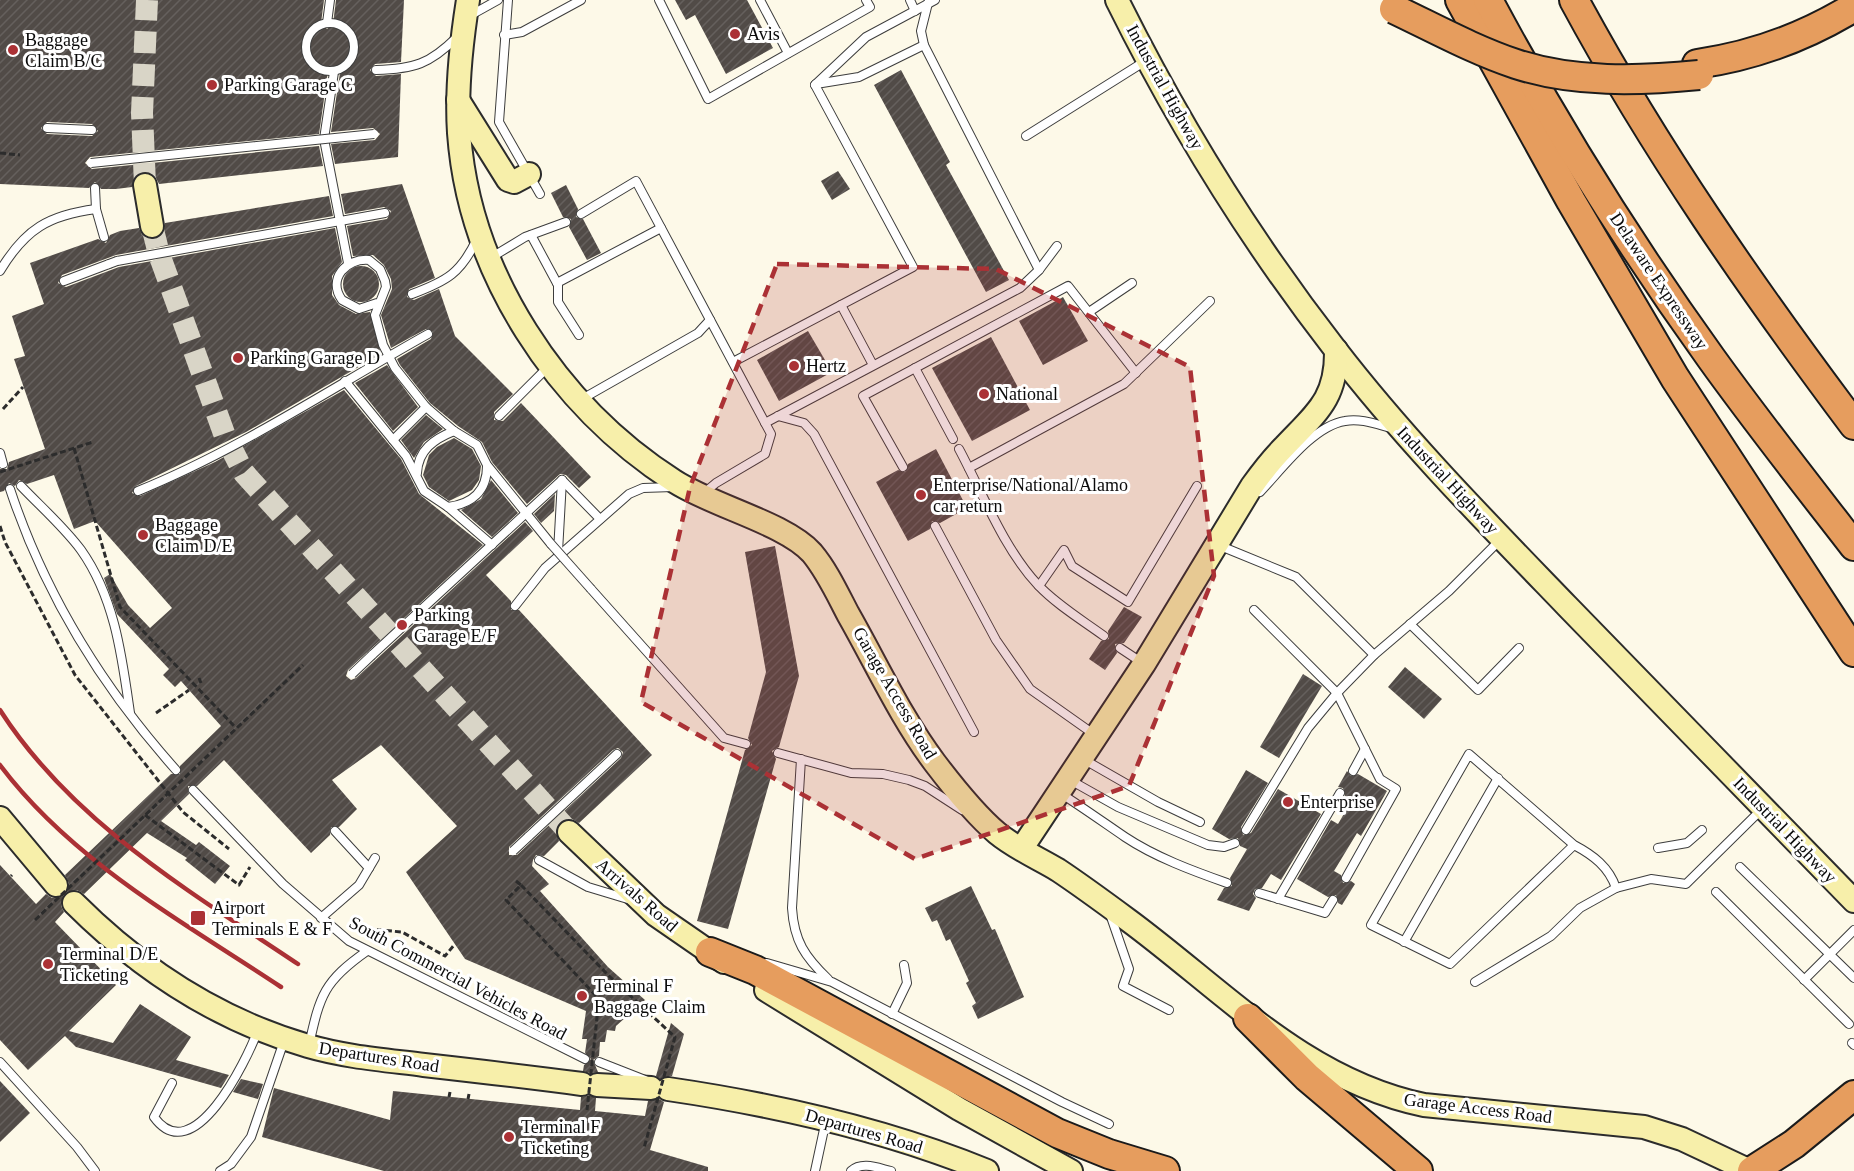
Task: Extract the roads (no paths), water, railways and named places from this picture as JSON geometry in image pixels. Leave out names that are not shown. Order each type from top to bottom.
[{"type":"highway","points":[[1460,0],[1570,201],[1669,368],[1854,652]]},
{"type":"highway","name":"Delaware Expressway","points":[[1488,0],[1593,182],[1667,295],[1744,404],[1854,546]]},
{"type":"highway","points":[[1574,0],[1659,146],[1701,212],[1771,314],[1850,418]]},
{"type":"highway","points":[[1386,5],[1498,57],[1539,70],[1629,79],[1783,56],[1854,25]]},
{"type":"highway","points":[[1698,69],[1779,45],[1831,21],[1854,7]]},
{"type":"highway","points":[[710,952],[755,970],[1057,1133],[1109,1154],[1165,1171]]},
{"type":"highway","points":[[1248,1018],[1307,1077],[1418,1171]]},
{"type":"highway","points":[[1751,1171],[1794,1144],[1854,1095]]},
{"type":"highway","points":[[1790,1171],[1854,1110]]},
{"type":"street","name":"Industrial Highway","points":[[1117,0],[1148,60],[1217,178],[1274,265],[1336,350],[1406,435],[1502,538],[1854,901]]},
{"type":"street","name":"Garage Access Road","points":[[466,16],[458,100],[459,137],[464,172],[480,232],[490,258],[519,317],[549,366],[578,401],[624,446],[692,492],[790,535],[814,557],[927,751],[998,833],[1106,904],[1248,1018],[1336,1073],[1397,1099],[1438,1107],[1629,1124],[1677,1137],[1751,1171]]},
{"type":"street","points":[[458,100],[508,180],[514,182],[529,174]]},
{"type":"street","points":[[145,185],[152,226]]},
{"type":"street","points":[[1022,848],[1144,664],[1222,535],[1272,459],[1324,404],[1336,374],[1336,350]]},
{"type":"street","points":[[0,818],[56,885]]},
{"type":"street","name":"Arrivals Road","points":[[569,832],[641,903],[673,928],[749,979],[959,1109],[1071,1171]]},
{"type":"street","name":"Departures Road","points":[[74,903],[125,949],[167,981],[214,1009],[259,1029],[309,1046],[359,1057],[589,1084],[658,1087],[765,1104],[907,1143],[987,1171]]},
{"type":"lane","points":[[327,23],[330,0]]},
{"type":"lane","points":[[376,70],[409,69],[422,64],[435,56],[466,16],[498,0]]},
{"type":"lane","points":[[508,0],[499,122],[540,194]]},
{"type":"lane","points":[[504,35],[522,32],[581,0]]},
{"type":"lane","points":[[659,0],[708,99],[870,7],[866,0]]},
{"type":"lane","points":[[760,0],[788,53]]},
{"type":"lane","points":[[910,0],[915,10]]},
{"type":"lane","points":[[815,85],[866,37],[932,2]]},
{"type":"lane","points":[[932,2],[921,31],[924,45],[1039,270]]},
{"type":"lane","points":[[327,23],[345,28],[354,43],[350,61],[346,67],[334,72],[310,63],[305,50],[312,32],[327,23]]},
{"type":"lane","points":[[815,85],[859,77],[924,45]]},
{"type":"lane","points":[[1026,136],[1148,60]]},
{"type":"lane","points":[[334,72],[324,139],[342,220],[348,263]]},
{"type":"lane","points":[[733,362],[912,267],[815,85]]},
{"type":"lane","points":[[47,128],[92,130]]},
{"type":"lane","points":[[91,163],[374,134]]},
{"type":"lane","points":[[515,606],[545,568],[636,490],[692,492],[716,483],[765,454],[771,434],[636,181],[580,214]]},
{"type":"lane","points":[[95,189],[96,209],[104,237]]},
{"type":"lane","points":[[0,271],[19,245],[42,224],[64,214],[96,209]]},
{"type":"lane","points":[[64,281],[113,262],[385,213]]},
{"type":"lane","points":[[490,258],[531,235],[566,222]]},
{"type":"lane","points":[[556,283],[661,228]]},
{"type":"lane","points":[[412,294],[438,285],[456,272],[480,232]]},
{"type":"lane","points":[[531,235],[556,283],[558,302],[579,335]]},
{"type":"lane","points":[[765,423],[1020,288],[1039,270],[1057,246]]},
{"type":"lane","points":[[377,303],[359,309],[342,300],[336,284],[341,271],[348,263],[369,260],[380,268],[386,287],[377,303],[375,321],[388,357],[426,407],[454,431],[477,445],[487,465],[524,514],[724,738],[746,744]]},
{"type":"lane","points":[[1089,312],[1132,282]]},
{"type":"lane","points":[[903,467],[864,396],[1068,286],[1136,373]]},
{"type":"lane","points":[[969,468],[1110,393],[1136,373],[1210,301]]},
{"type":"lane","points":[[841,305],[873,365]]},
{"type":"lane","points":[[578,401],[618,376],[698,333],[711,320]]},
{"type":"lane","points":[[138,491],[201,462],[428,334]]},
{"type":"lane","points":[[499,417],[549,366]]},
{"type":"lane","points":[[915,368],[953,439]]},
{"type":"lane","points":[[345,381],[417,473],[424,491],[448,507],[492,545]]},
{"type":"lane","points":[[393,440],[426,407]]},
{"type":"lane","points":[[778,416],[804,423],[814,434],[974,732]]},
{"type":"lane","points":[[1374,655],[1296,577],[1222,535],[1312,438],[1328,426],[1356,420],[1379,424],[1406,435]]},
{"type":"lane","points":[[417,473],[417,465],[426,449],[440,437],[454,431]]},
{"type":"lane","points":[[958,449],[1018,559],[1039,586],[1104,636]]},
{"type":"lane","points":[[0,453],[2,468]]},
{"type":"lane","points":[[448,507],[464,503],[478,494],[486,481],[487,465]]},
{"type":"lane","points":[[562,480],[600,519]]},
{"type":"lane","points":[[352,674],[562,480]]},
{"type":"lane","points":[[558,552],[562,480]]},
{"type":"lane","points":[[21,486],[72,539],[92,571],[114,623],[130,716]]},
{"type":"lane","points":[[1039,586],[1064,550],[1072,566],[1128,602],[1197,486]]},
{"type":"lane","points":[[10,489],[27,537],[58,604],[100,674],[130,716],[176,770]]},
{"type":"lane","points":[[935,526],[996,640],[1030,689],[1097,736]]},
{"type":"lane","points":[[1246,830],[1308,728],[1337,693],[1374,655],[1449,591],[1502,538]]},
{"type":"lane","points":[[1254,610],[1337,693],[1380,779],[1396,789],[1346,878]]},
{"type":"lane","points":[[1410,624],[1478,690],[1519,648]]},
{"type":"lane","points":[[1120,648],[1144,664]]},
{"type":"lane","points":[[1353,771],[1365,749]]},
{"type":"lane","points":[[778,753],[851,773],[883,774],[909,780],[933,791],[998,833]]},
{"type":"lane","points":[[1574,845],[1450,964],[1371,925],[1469,753],[1574,845],[1592,854],[1612,876],[1616,888]]},
{"type":"lane","points":[[513,851],[617,754]]},
{"type":"lane","points":[[1082,758],[1158,802],[1200,822]]},
{"type":"lane","points":[[801,759],[792,908],[793,927],[804,955],[832,982]]},
{"type":"lane","points":[[1404,942],[1498,778]]},
{"type":"lane","points":[[1063,785],[1201,842],[1219,847],[1235,843]]},
{"type":"lane","points":[[1063,785],[1093,813],[1127,838],[1191,869],[1227,883]]},
{"type":"lane","name":"South Commercial Vehicles Road","points":[[193,790],[259,856],[283,884],[349,941],[585,1059]]},
{"type":"lane","points":[[1278,899],[1340,794]]},
{"type":"lane","points":[[1475,982],[1551,936],[1580,908],[1616,888],[1651,879],[1686,884],[1763,808]]},
{"type":"lane","points":[[1658,848],[1688,843],[1702,830]]},
{"type":"lane","points":[[335,831],[369,868]]},
{"type":"lane","points":[[321,918],[359,885],[375,858]]},
{"type":"lane","points":[[539,860],[596,890],[641,903]]},
{"type":"lane","points":[[1740,867],[1854,978]]},
{"type":"lane","points":[[1716,892],[1849,1024]]},
{"type":"lane","points":[[1259,894],[1325,914],[1333,900]]},
{"type":"lane","points":[[1106,904],[1129,969],[1124,986],[1169,1010]]},
{"type":"lane","points":[[1804,980],[1854,930]]},
{"type":"lane","points":[[309,1046],[325,988],[343,969],[367,951]]},
{"type":"lane","points":[[710,952],[778,965],[832,982],[1062,1102],[1109,1124]]},
{"type":"lane","points":[[892,1014],[907,983],[904,965]]},
{"type":"lane","points":[[212,1123],[244,1068],[259,1029]]},
{"type":"lane","points":[[220,1171],[231,1164],[251,1137],[285,1038]]},
{"type":"lane","points":[[0,1062],[77,1147],[95,1171]]},
{"type":"lane","points":[[599,1062],[658,1087]]},
{"type":"lane","points":[[171,1140],[161,1132],[154,1118],[172,1083]]},
{"type":"lane","points":[[815,1171],[826,1119]]},
{"type":"lane","points":[[851,1171],[854,1168],[871,1166],[891,1171]]},
{"type":"tunnel","points":[[145,185],[142,113],[147,0]]},
{"type":"tunnel","points":[[152,226],[159,254],[225,436],[244,473],[569,832]]},
{"type":"railway","points":[[0,710],[29,750],[62,787],[97,820],[175,881],[298,964]]},
{"type":"railway","points":[[0,765],[60,831],[95,860],[168,914],[281,987]]},
{"type":"place","name":"Avis","points":[[735,34]]},
{"type":"place","name":"Baggage Claim B/C","points":[[13,50]]},
{"type":"place","name":"Parking Garage C","points":[[212,85]]},
{"type":"place","name":"Parking Garage D","points":[[238,358]]},
{"type":"place","name":"Hertz","points":[[794,366]]},
{"type":"place","name":"National","points":[[984,394]]},
{"type":"place","name":"Enterprise/National/Alamo car return","points":[[921,495]]},
{"type":"place","name":"Baggage Claim D/E","points":[[143,535]]},
{"type":"place","name":"Parking Garage E/F","points":[[402,625]]},
{"type":"place","name":"Enterprise","points":[[1288,802]]},
{"type":"place","name":"Airport Terminals E & F","points":[[198,918]]},
{"type":"place","name":"Terminal D/E Ticketing","points":[[48,964]]},
{"type":"place","name":"Terminal F Baggage Claim","points":[[582,996]]},
{"type":"place","name":"Terminal F Ticketing","points":[[509,1137]]}]
